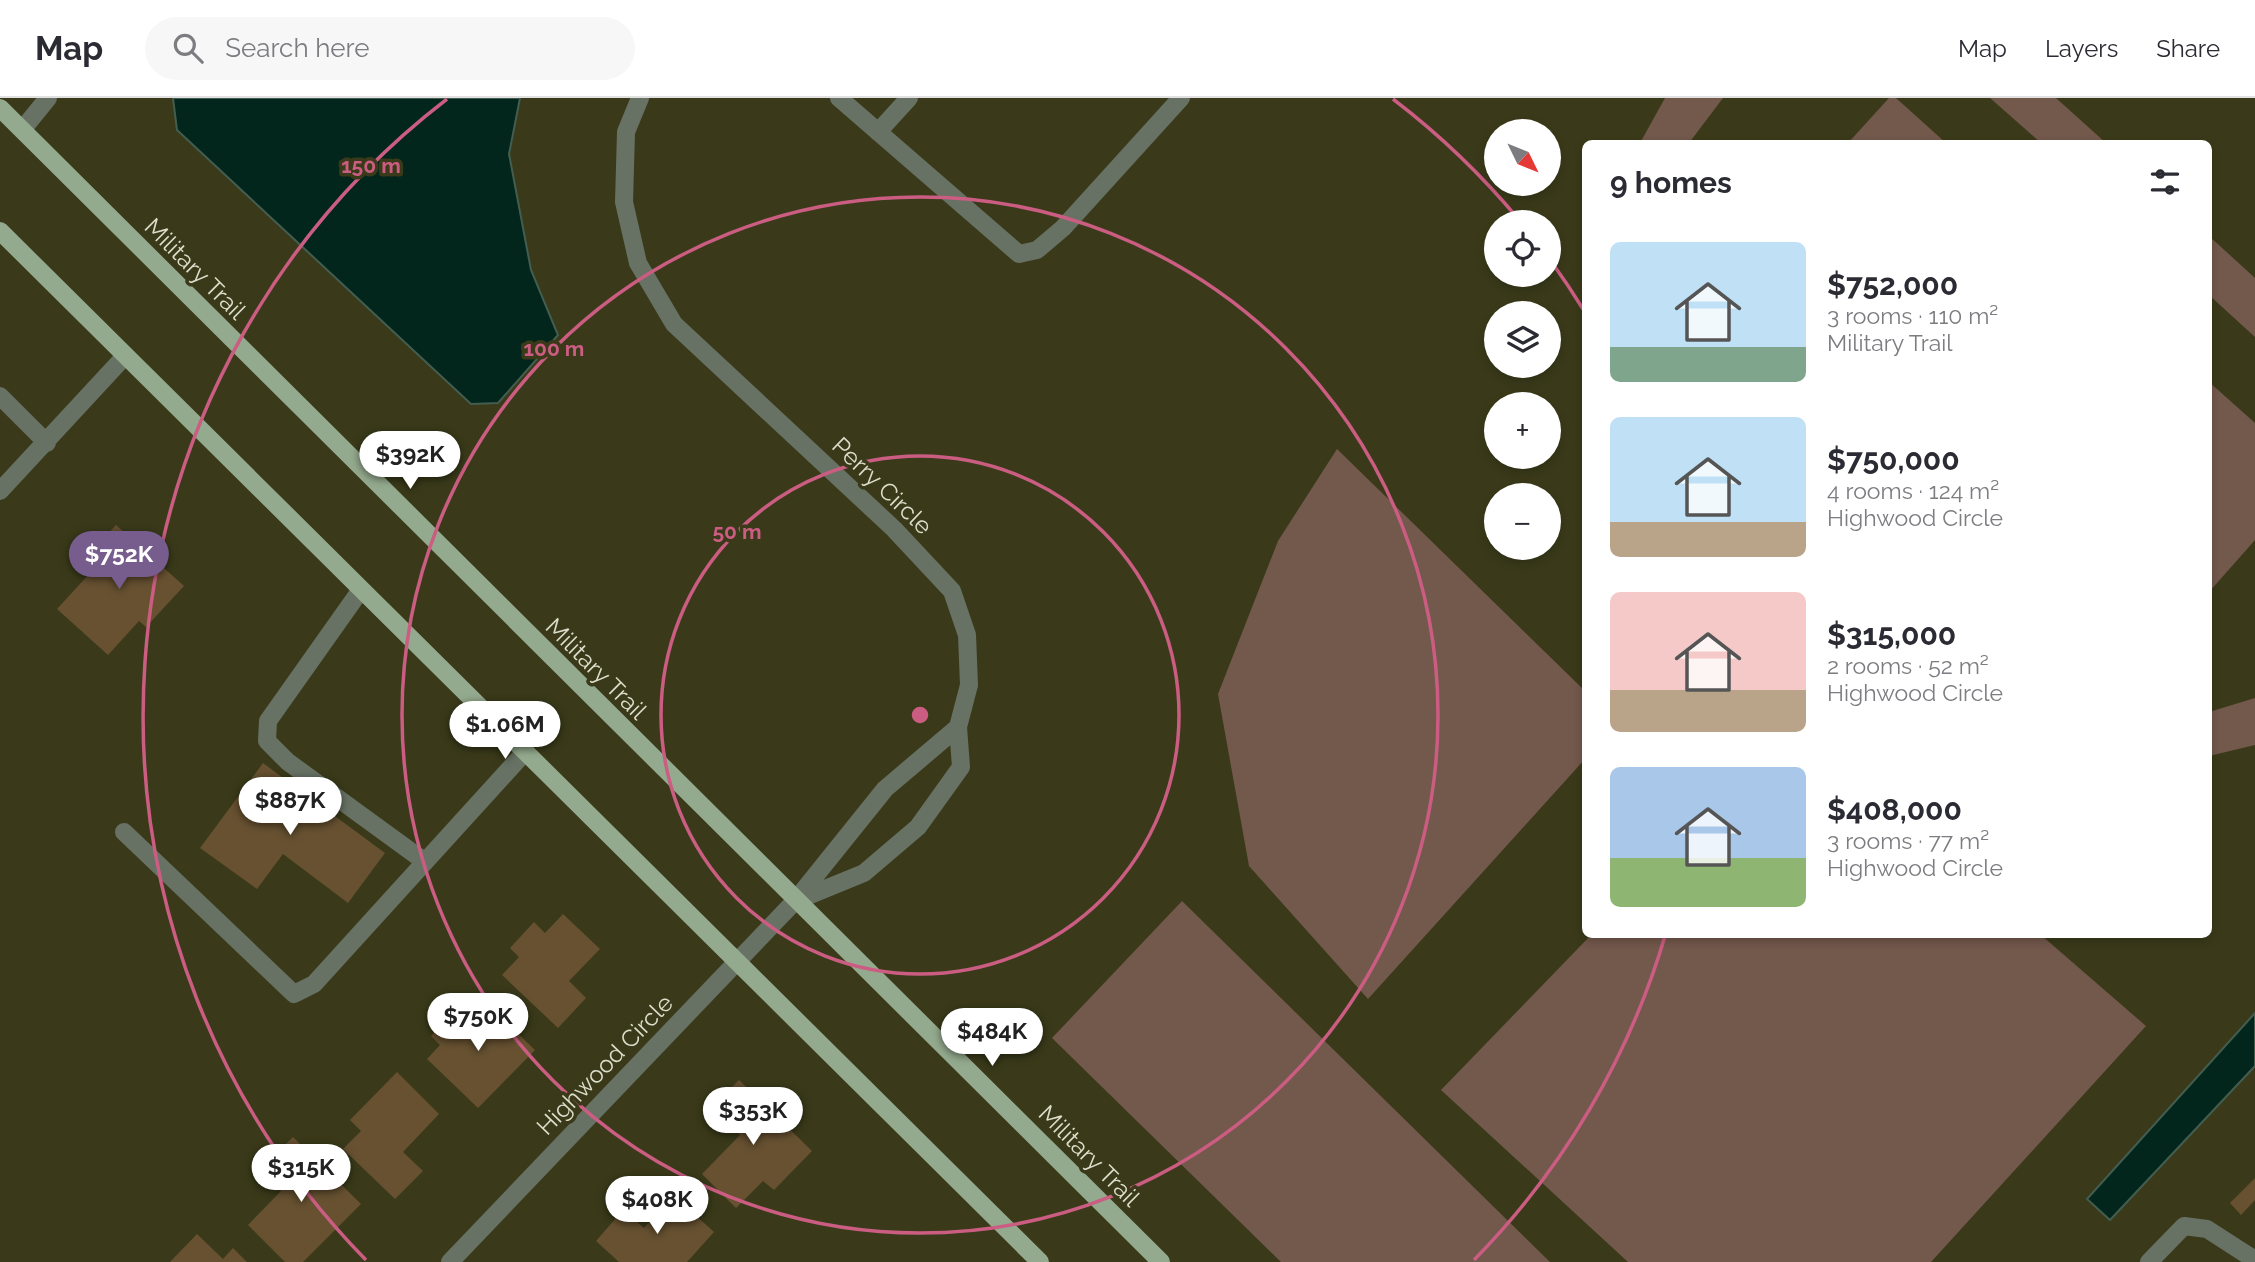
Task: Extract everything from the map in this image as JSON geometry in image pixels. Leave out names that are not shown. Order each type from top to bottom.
[{"type":"main road","name":"Military Trail","points":[[0,108],[1161,1262]]},
{"type":"main road","points":[[0,230],[360,591],[1040,1262]]},
{"type":"street","points":[[22,130],[48,98]]},
{"type":"street","name":"Perry Circle","points":[[640,98],[626,132],[624,202],[638,263],[674,324],[894,529],[952,591],[967,635],[969,685],[958,727],[961,767],[918,827],[864,873],[795,901]]},
{"type":"street","points":[[839,98],[1019,254],[1037,250],[1063,228],[1181,98]]},
{"type":"street","points":[[878,132],[909,98]]},
{"type":"street","points":[[0,491],[125,356]]},
{"type":"street","points":[[0,396],[47,443]]},
{"type":"street","points":[[360,591],[268,721],[267,741],[288,762],[424,861]]},
{"type":"street","points":[[795,901],[885,789],[958,727]]},
{"type":"street","points":[[124,832],[294,994],[314,984],[524,753]]},
{"type":"street","name":"Highwood Circle","points":[[450,1262],[795,901]]},
{"type":"street","points":[[2149,1262],[2184,1226],[2207,1229],[2255,1260]]},
{"type":"shaded area","points":[[173,98],[520,98],[509,154],[531,270],[558,335],[498,403],[471,404],[177,130]]},
{"type":"shaded area","points":[[1665,98],[1723,98],[1691,140],[1642,140]]},
{"type":"shaded area","points":[[1889,98],[1896,98],[1943,140],[1851,140]]},
{"type":"shaded area","points":[[1990,98],[2056,98],[2103,140],[2038,140]]},
{"type":"shaded area","points":[[2212,239],[2255,278],[2255,337],[2212,298]]},
{"type":"shaded area","points":[[2212,385],[2255,423],[2255,540],[2212,589]]},
{"type":"shaded area","points":[[1337,449],[1582,688],[1582,762],[1368,999],[1249,866],[1218,694],[1278,541]]},
{"type":"shaded area","points":[[2255,698],[2255,745],[2212,755],[2212,711]]},
{"type":"shaded area","points":[[1182,901],[1550,1262],[1281,1262],[1052,1038]]},
{"type":"shaded area","points":[[1588,938],[2044,938],[2146,1026],[1931,1262],[1628,1262],[1441,1090]]},
{"type":"shaded area","points":[[2255,1013],[2255,1066],[2110,1220],[2087,1199]]},
{"type":"building","points":[[116,525],[184,586],[146,627],[139,621],[108,655],[57,609],[90,573],[80,564]]},
{"type":"building","points":[[263,763],[385,853],[348,903],[283,854],[257,889],[200,848]]},
{"type":"building","points":[[563,914],[600,949],[569,981],[586,998],[558,1028],[502,975],[519,957],[510,948],[534,922],[545,933]]},
{"type":"building","points":[[485,1002],[535,1050],[478,1108],[427,1059],[440,1045],[431,1036],[455,1011],[466,1022]]},
{"type":"building","points":[[397,1072],[439,1114],[403,1152],[423,1171],[395,1199],[343,1149],[361,1131],[350,1120]]},
{"type":"building","points":[[739,1080],[812,1151],[774,1190],[763,1181],[736,1208],[702,1174],[740,1135],[711,1108]]},
{"type":"building","points":[[293,1137],[361,1204],[303,1262],[285,1262],[248,1225],[281,1191],[259,1170]]},
{"type":"building","points":[[2255,1178],[2255,1200],[2241,1215],[2230,1203]]},
{"type":"building","points":[[673,1195],[714,1232],[687,1262],[619,1262],[596,1241],[623,1210],[644,1228]]},
{"type":"building","points":[[197,1234],[223,1259],[233,1248],[247,1262],[170,1262]]}]
